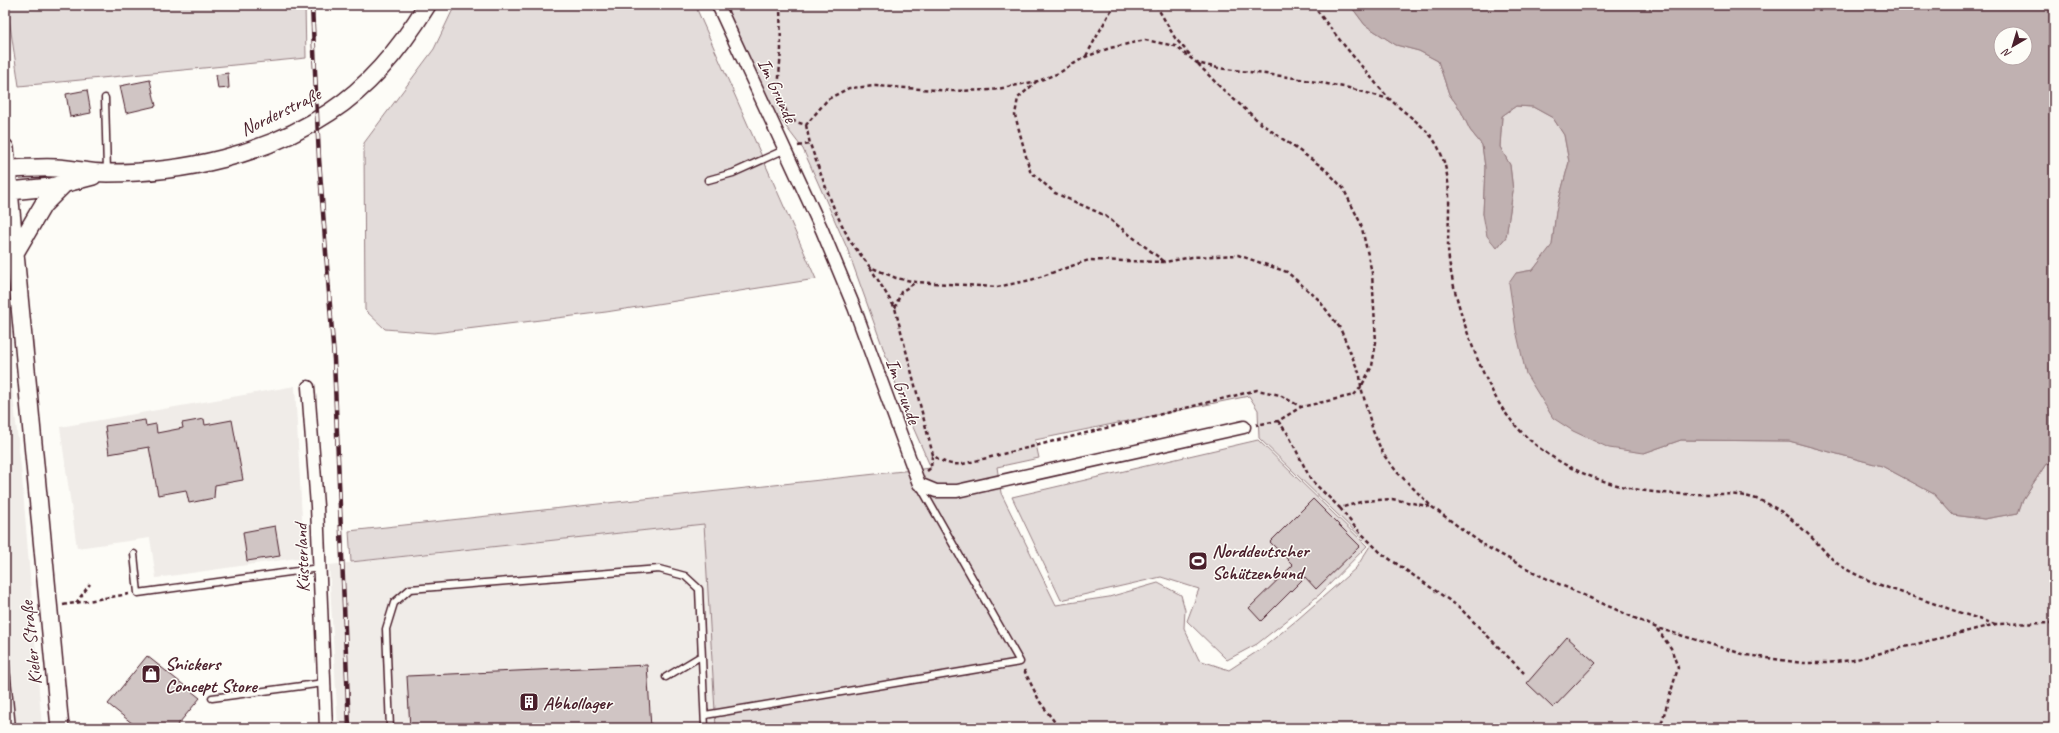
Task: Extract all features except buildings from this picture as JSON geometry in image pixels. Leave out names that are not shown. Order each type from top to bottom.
[{"type":"main road","name":"Norderstraße","points":[[7,191],[51,186],[107,173],[186,166],[214,160],[258,147],[305,127],[330,112],[372,76],[395,52],[427,5]]},
{"type":"main road","name":"Kieler Straße","points":[[5,148],[7,191],[16,251],[60,728]]},
{"type":"main road","name":"Norderstraße","points":[[6,169],[56,168],[107,173]]},
{"type":"main road","points":[[16,251],[43,205],[65,183]]},
{"type":"street","name":"Im Grunde","points":[[718,5],[786,149],[822,230],[854,308],[919,484]]},
{"type":"street","name":"Küsterland","points":[[308,387],[317,506],[326,728]]},
{"type":"street","points":[[919,484],[936,491],[957,491],[1244,426]]},
{"type":"lane","points":[[105,98],[107,173]]},
{"type":"lane","points":[[708,180],[733,172],[786,149]]},
{"type":"lane","points":[[705,715],[1020,662],[919,484]]},
{"type":"lane","points":[[134,554],[138,593],[319,568]]},
{"type":"lane","points":[[390,728],[386,629],[394,603],[410,589],[659,569],[685,576],[699,589],[705,728]]},
{"type":"lane","points":[[666,677],[701,656]]},
{"type":"lane","points":[[5,658],[12,728]]},
{"type":"lane","points":[[212,698],[324,683]]},
{"type":"path","points":[[780,5],[781,49],[778,92],[790,120],[806,125]]},
{"type":"path","points":[[1085,57],[1114,5]]},
{"type":"path","points":[[1156,5],[1175,38],[1220,87],[1263,125],[1325,169],[1343,188],[1362,224],[1372,273],[1376,342],[1372,366],[1361,387],[1354,395],[1301,407],[1278,421],[1244,426]]},
{"type":"path","points":[[1313,5],[1332,31],[1390,99],[1423,128],[1438,145],[1447,172],[1450,196],[1448,250],[1451,270],[1465,325],[1487,383],[1506,414],[1522,433],[1558,462],[1597,480],[1639,491],[1680,494],[1730,494],[1758,499],[1789,516],[1836,562],[1855,574],[1892,589],[1996,624]]},
{"type":"path","points":[[806,125],[828,99],[849,88],[876,86],[951,91],[992,90],[1038,81],[1059,73],[1085,57],[1110,48],[1144,40],[1175,46],[1197,63],[1218,68],[1289,77],[1349,88],[1390,99]]},
{"type":"path","points":[[1038,81],[1018,98],[1015,115],[1030,171],[1055,193],[1104,215],[1165,262]]},
{"type":"path","points":[[778,133],[790,120]]},
{"type":"path","points":[[806,125],[810,144],[835,210],[850,241],[870,267],[895,308],[932,455],[941,462],[951,465],[963,464],[1257,390],[1280,395],[1301,407]]},
{"type":"path","points":[[870,267],[896,278],[916,282],[997,287],[1031,280],[1090,260],[1165,262],[1192,257],[1238,255],[1287,272],[1318,299],[1340,328],[1360,375],[1361,387],[1374,431],[1383,454],[1397,472],[1432,507],[1484,546],[1541,576],[1657,628],[1746,655],[1802,663],[1826,663],[1853,660],[1996,624],[2054,623]]},
{"type":"path","points":[[895,308],[900,292],[916,282]]},
{"type":"path","points":[[1278,421],[1288,434],[1311,480],[1340,508],[1355,527],[1381,553],[1459,608],[1524,673]]},
{"type":"path","points":[[1340,508],[1364,501],[1392,499],[1432,507]]},
{"type":"path","points":[[76,603],[90,584]]},
{"type":"path","points":[[48,608],[138,593]]},
{"type":"path","points":[[1657,628],[1672,648],[1678,668],[1674,688],[1660,728]]},
{"type":"path","points":[[1020,662],[1040,702],[1059,728]]},
{"type":"shaded area","points":[[7,5],[305,5],[306,58],[19,86]]},
{"type":"shaded area","points":[[455,5],[695,5],[816,279],[606,312],[434,333],[385,329],[365,310],[364,143],[434,49]]},
{"type":"shaded area","points":[[725,5],[1350,5],[1365,25],[1396,45],[1419,51],[1438,61],[1449,94],[1460,109],[1470,130],[1482,145],[1485,167],[1483,214],[1497,248],[1506,237],[1513,191],[1510,165],[1500,147],[1502,116],[1516,106],[1533,107],[1553,118],[1564,135],[1569,162],[1556,211],[1552,246],[1533,270],[1516,273],[1644,453],[1681,440],[1789,441],[1882,466],[1934,494],[1953,515],[1984,519],[2018,513],[2023,499],[2046,464],[2054,463],[2054,728],[716,728],[704,524],[351,562],[349,531],[931,468],[905,409],[847,248],[803,149],[774,111]],"holes":[[[1249,396],[1258,410],[1259,438],[1370,546],[1356,568],[1264,647],[1229,670],[1199,660],[1184,628],[1185,610],[1181,595],[1158,583],[1109,597],[1056,605],[1001,493],[997,467],[1039,458],[1035,440]]]},
{"type":"shaded area","points":[[1350,5],[2054,5],[2054,463],[2046,464],[2023,499],[2018,513],[1984,519],[1953,515],[1934,494],[1882,466],[1789,441],[1681,440],[1644,453],[1609,448],[1573,431],[1553,418],[1526,374],[1516,330],[1509,283],[1516,273],[1533,270],[1552,245],[1556,211],[1569,162],[1564,135],[1553,118],[1533,107],[1516,106],[1502,116],[1500,147],[1510,165],[1513,191],[1506,237],[1497,248],[1487,236],[1483,214],[1485,167],[1482,145],[1470,130],[1460,109],[1449,94],[1438,61],[1419,51],[1396,45],[1365,25]]},
{"type":"shaded area","points":[[5,323],[22,477],[42,728],[5,728]]},
{"type":"shaded area","points":[[295,386],[304,557],[156,578],[150,538],[77,548],[60,427]]},
{"type":"shaded area","name":"Norddeutscher Schützenbund","points":[[1258,440],[1367,546],[1319,595],[1257,644],[1227,660],[1187,621],[1199,589],[1161,577],[1061,600],[1012,497]]},
{"type":"shaded area","points":[[704,524],[716,728],[338,728],[329,565]]},
{"type":"railway","points":[[312,5],[319,159],[334,359],[349,728]]},
{"type":"place","name":"Norddeutscher Schützenbund","points":[[1198,561]]},
{"type":"place","name":"Snickers Concept Store","points":[[151,674]]},
{"type":"place","name":"Abhollager","points":[[529,702]]}]
